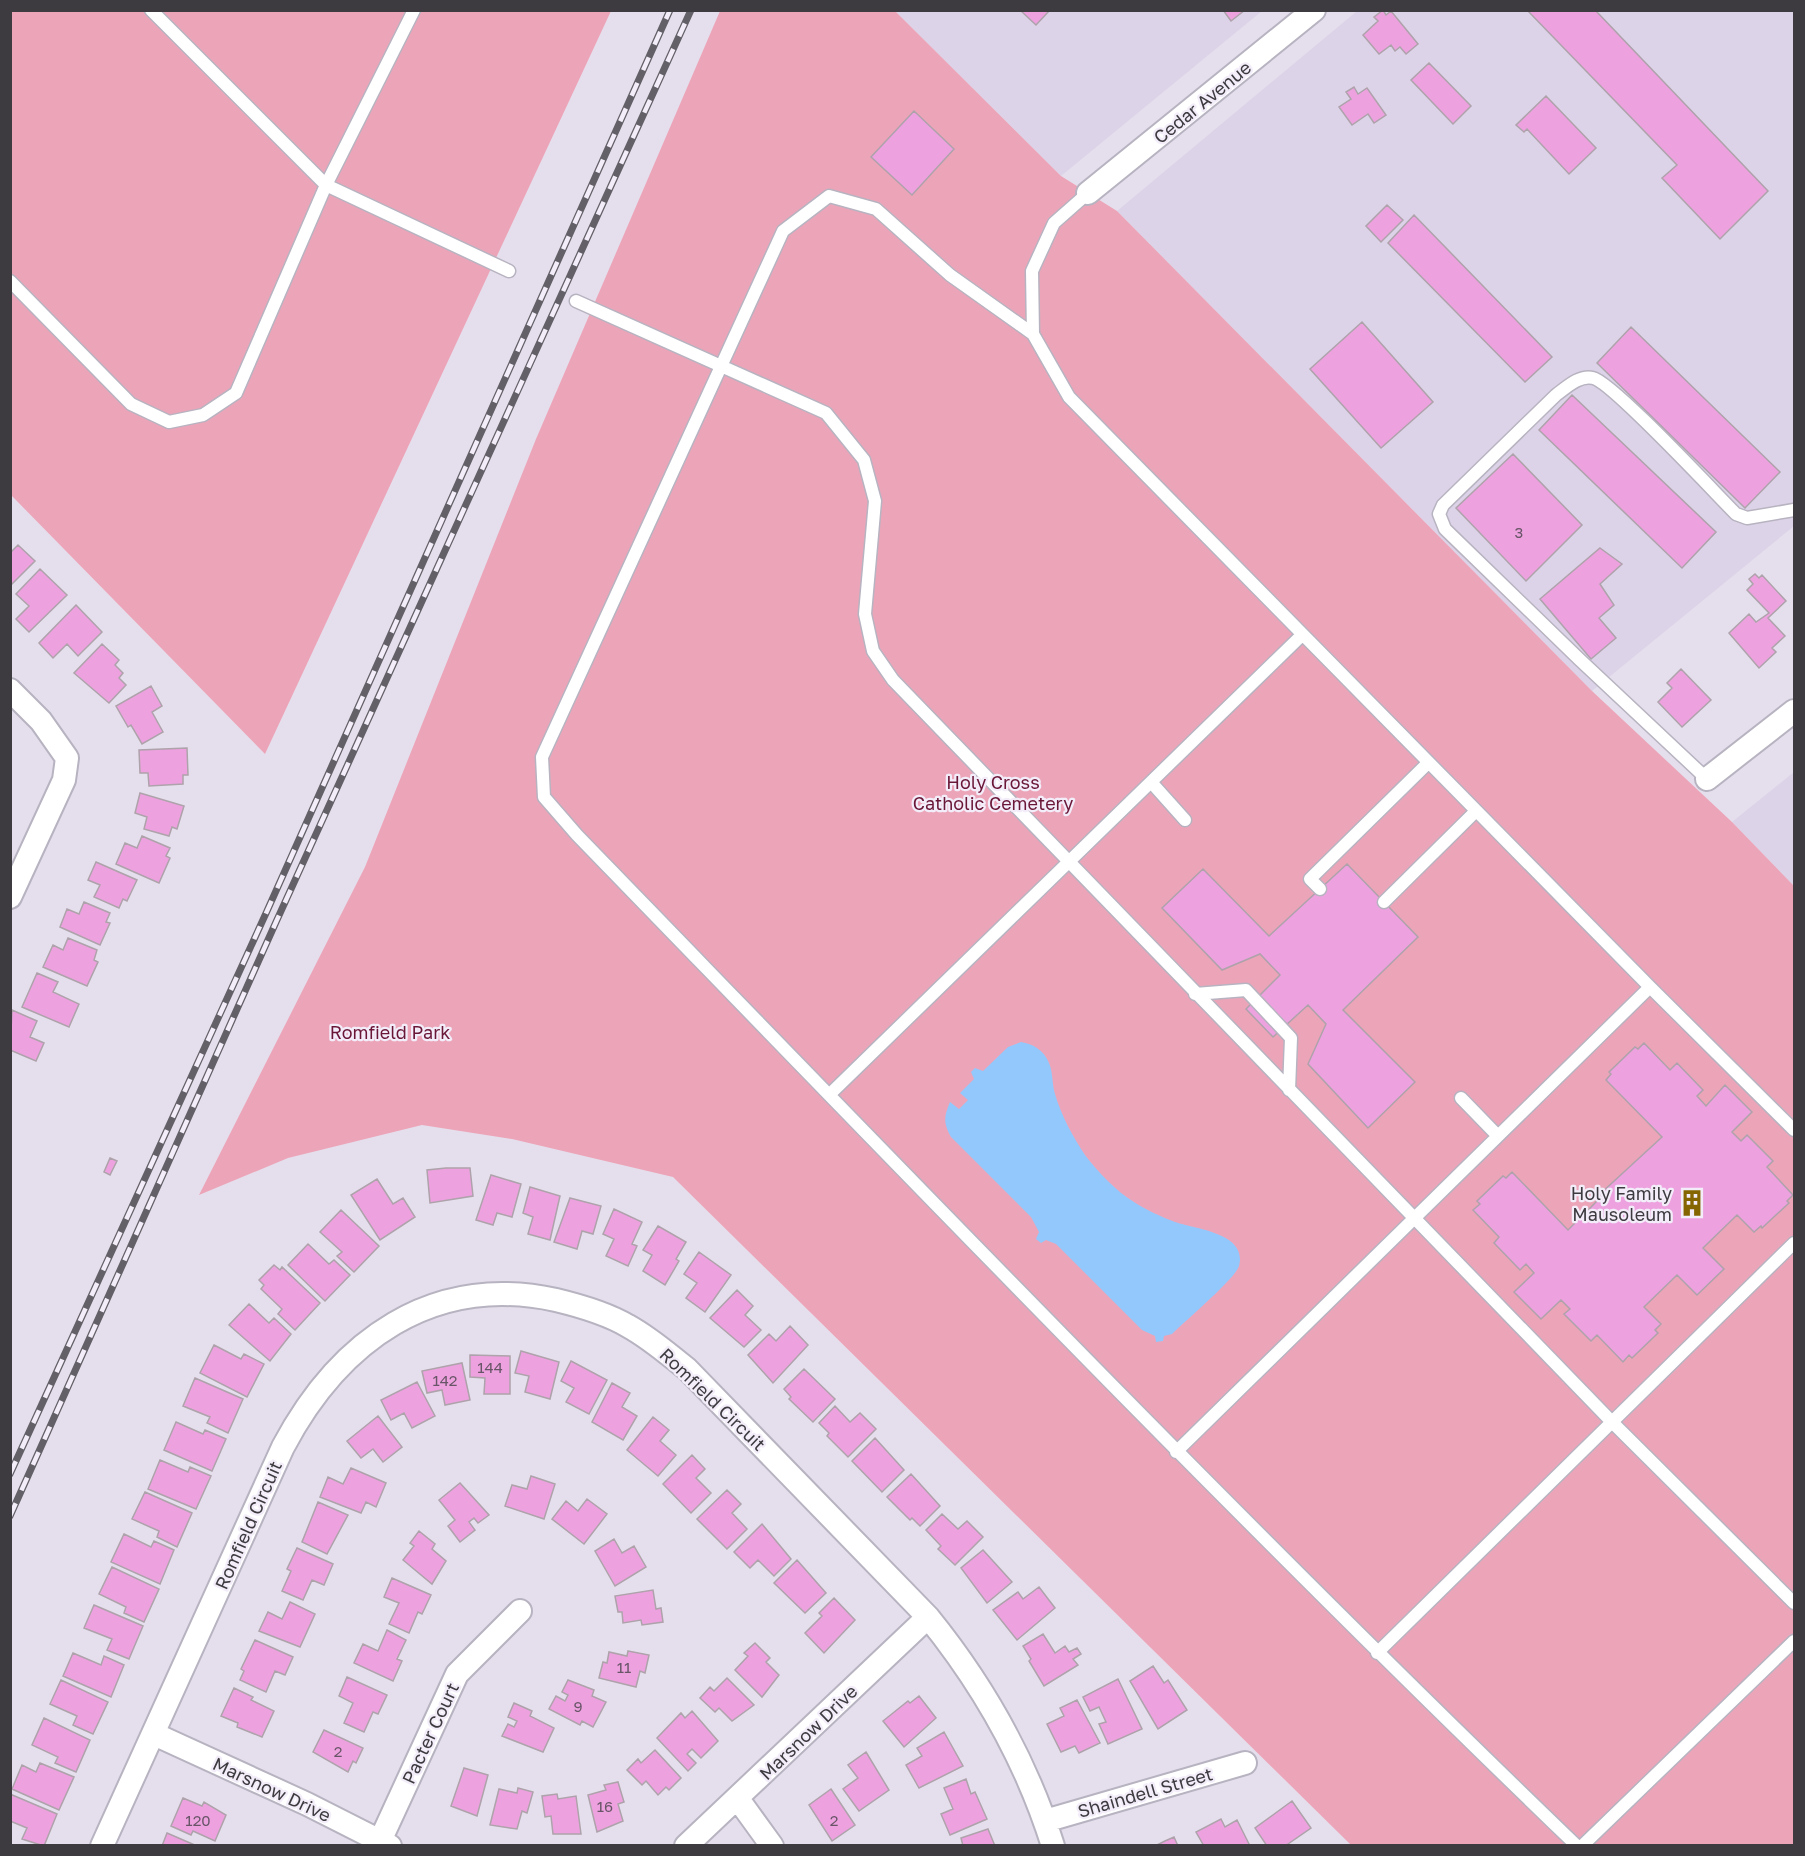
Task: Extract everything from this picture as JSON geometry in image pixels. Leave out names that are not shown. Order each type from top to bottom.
[{"type":"street","name":"Cedar Avenue","points":[[1088,193],[1314,10]]},
{"type":"street","points":[[10,690],[41,721],[67,758],[64,780],[10,897]]},
{"type":"street","points":[[1707,779],[1794,711]]},
{"type":"street","name":"Romfield Circuit","points":[[102,1845],[283,1447],[317,1391],[355,1351],[393,1323],[439,1302],[475,1295],[506,1293],[568,1303],[599,1312],[657,1344],[687,1369],[928,1617],[955,1651],[998,1716],[1023,1765],[1053,1845]]},
{"type":"street","name":"Pacter Court","points":[[385,1843],[457,1674],[520,1611]]},
{"type":"street","name":"Marsnow Drive","points":[[686,1845],[738,1799],[928,1617]]},
{"type":"street","name":"Marsnow Drive","points":[[154,1734],[307,1804],[385,1843]]},
{"type":"street","name":"Shaindell Street","points":[[1045,1821],[1245,1763]]},
{"type":"street","points":[[738,1799],[772,1845]]},
{"type":"lane","points":[[151,10],[326,185],[509,271]]},
{"type":"lane","points":[[10,281],[131,404],[169,422],[203,415],[236,393],[326,185],[414,10]]},
{"type":"lane","points":[[1033,334],[1032,271],[1054,223],[1088,193]]},
{"type":"lane","points":[[1577,1845],[1377,1653],[1176,1452],[577,835],[544,797],[542,757],[783,231],[829,196],[876,209],[950,275],[1033,334],[1069,397],[1428,763],[1794,1130]]},
{"type":"lane","points":[[576,301],[826,413],[864,460],[876,501],[865,614],[873,651],[893,680],[1612,1422],[1794,1603]]},
{"type":"lane","points":[[1707,779],[1453,537],[1445,529],[1438,513],[1443,505],[1556,395],[1576,381],[1591,378],[1599,381],[1622,400],[1736,514],[1747,518],[1794,510]]},
{"type":"lane","points":[[829,1095],[1302,635]]},
{"type":"lane","points":[[1320,889],[1310,879],[1428,763]]},
{"type":"lane","points":[[1151,782],[1185,820]]},
{"type":"lane","points":[[1384,902],[1476,811]]},
{"type":"lane","points":[[1176,1452],[1412,1217],[1650,987]]},
{"type":"lane","points":[[1195,994],[1245,990],[1291,1038],[1289,1090]]},
{"type":"lane","points":[[1461,1098],[1497,1135]]},
{"type":"lane","points":[[1377,1653],[1794,1243]]},
{"type":"lane","points":[[1582,1845],[1794,1641]]},
{"type":"shaded area","points":[[895,11],[1262,11],[1061,176]]},
{"type":"shaded area","points":[[1357,11],[1794,11],[1794,526],[1592,691],[1117,211]]},
{"type":"shaded area","points":[[1794,772],[1794,886],[1732,822]]},
{"type":"green space","points":[[10,11],[611,11],[265,754],[11,495]]},
{"type":"green space","name":"Holy Cross Catholic Cemetery","points":[[720,11],[895,11],[1061,176],[1117,211],[1592,691],[1732,822],[1794,886],[1794,1845],[1351,1845],[673,1177],[512,1139],[422,1125],[288,1158],[199,1195],[365,867],[536,439]]},
{"type":"water","points":[[1021,1042],[1038,1048],[1047,1058],[1055,1094],[1068,1126],[1085,1155],[1108,1181],[1127,1198],[1149,1211],[1175,1222],[1218,1234],[1236,1246],[1240,1255],[1236,1272],[1172,1334],[1164,1336],[1163,1341],[1156,1342],[1155,1336],[1142,1330],[1056,1244],[1046,1240],[1041,1243],[1036,1239],[1039,1232],[1031,1217],[948,1132],[945,1120],[948,1107],[950,1102],[959,1109],[968,1100],[960,1093],[974,1079],[971,1072],[975,1068],[983,1071],[1008,1047]]},
{"type":"building","points":[[1020,10],[1050,10],[1036,25]]},
{"type":"building","points":[[1223,10],[1245,10],[1231,21]]},
{"type":"building","points":[[1383,10],[1386,15],[1391,11],[1418,44],[1406,54],[1400,47],[1395,51],[1391,45],[1379,54],[1363,35],[1378,21],[1374,17]]},
{"type":"building","points":[[1527,10],[1599,10],[1597,12],[1768,191],[1720,239],[1662,178],[1677,165]]},
{"type":"building","points":[[1429,63],[1471,106],[1453,124],[1411,80]]},
{"type":"building","points":[[1354,87],[1358,94],[1367,88],[1386,115],[1374,123],[1368,114],[1352,125],[1339,107],[1351,99],[1346,92]]},
{"type":"building","points":[[1546,96],[1596,148],[1569,174],[1527,129],[1524,132],[1516,125]]},
{"type":"building","points":[[914,111],[954,149],[912,195],[871,157]]},
{"type":"building","points":[[1387,205],[1403,220],[1381,242],[1366,226]]},
{"type":"building","points":[[1414,215],[1552,357],[1525,382],[1388,243]]},
{"type":"building","points":[[1362,322],[1433,402],[1381,448],[1310,369]]},
{"type":"building","points":[[1631,327],[1780,472],[1745,508],[1597,363]]},
{"type":"building","points":[[1572,395],[1716,532],[1682,568],[1539,430]]},
{"type":"building","points":[[1513,454],[1582,525],[1526,581],[1456,508]]},
{"type":"building","points":[[18,545],[35,561],[10,586],[10,553]]},
{"type":"building","points":[[1600,548],[1622,564],[1600,584],[1614,605],[1599,618],[1616,638],[1591,659],[1540,599]]},
{"type":"building","points":[[40,569],[67,595],[29,632],[16,619],[29,606],[16,594]]},
{"type":"building","points":[[1755,574],[1759,578],[1762,575],[1786,601],[1768,618],[1785,636],[1772,648],[1776,652],[1759,668],[1729,633],[1749,614],[1756,622],[1769,613],[1747,590],[1753,584],[1749,579]]},
{"type":"building","points":[[76,605],[102,632],[78,656],[67,644],[53,658],[39,643]]},
{"type":"building","points":[[102,644],[119,660],[115,665],[123,673],[119,678],[126,685],[109,703],[74,673]]},
{"type":"building","points":[[1681,669],[1711,700],[1682,727],[1658,702],[1672,688],[1667,683]]},
{"type":"building","points":[[151,686],[162,706],[152,712],[163,732],[142,744],[131,725],[128,727],[116,706]]},
{"type":"building","points":[[187,748],[188,775],[183,775],[183,784],[149,786],[148,773],[140,773],[139,750]]},
{"type":"building","points":[[140,793],[184,806],[177,829],[172,827],[169,836],[144,829],[147,817],[135,813]]},
{"type":"building","points":[[142,836],[170,848],[166,856],[170,858],[159,883],[116,864],[125,843],[137,848]]},
{"type":"building","points":[[96,862],[137,880],[127,901],[123,899],[119,908],[94,897],[100,885],[88,880]]},
{"type":"building","points":[[1347,864],[1418,937],[1343,1010],[1415,1082],[1368,1128],[1308,1064],[1326,1024],[1308,1005],[1273,1037],[1246,1009],[1280,975],[1260,954],[1222,970],[1162,908],[1203,869],[1269,936]]},
{"type":"building","points":[[84,902],[110,913],[106,922],[110,923],[100,945],[60,927],[67,909],[79,914]]},
{"type":"building","points":[[68,938],[97,950],[94,960],[98,962],[87,986],[43,967],[53,945],[63,950]]},
{"type":"building","points":[[37,973],[58,982],[53,992],[79,1004],[69,1027],[22,1007]]},
{"type":"building","points":[[12,1010],[37,1021],[30,1037],[44,1043],[36,1061],[10,1050]]},
{"type":"building","name":"Holy Family Mausoleum","points":[[1644,1043],[1670,1070],[1677,1063],[1703,1090],[1697,1096],[1706,1106],[1725,1085],[1752,1112],[1732,1132],[1741,1141],[1747,1135],[1773,1161],[1767,1167],[1793,1195],[1787,1201],[1789,1203],[1762,1228],[1761,1226],[1754,1232],[1737,1215],[1703,1248],[1724,1269],[1697,1295],[1677,1275],[1644,1307],[1661,1324],[1655,1330],[1658,1333],[1632,1358],[1629,1355],[1623,1362],[1597,1335],[1591,1341],[1564,1314],[1570,1309],[1561,1300],[1541,1319],[1514,1292],[1534,1273],[1526,1264],[1520,1270],[1494,1243],[1499,1237],[1473,1210],[1480,1204],[1477,1201],[1503,1176],[1506,1178],[1512,1172],[1568,1230],[1602,1196],[1600,1194],[1662,1137],[1606,1080],[1611,1074],[1609,1072],[1635,1047],[1638,1049]]},
{"type":"building","points":[[110,1158],[117,1161],[110,1175],[104,1172]]},
{"type":"building","points":[[470,1168],[473,1196],[430,1203],[427,1170]]},
{"type":"building","points":[[491,1175],[521,1184],[512,1217],[497,1213],[493,1225],[476,1220]]},
{"type":"building","points":[[377,1179],[393,1204],[403,1198],[415,1217],[380,1240],[351,1195]]},
{"type":"building","points":[[530,1187],[560,1196],[550,1240],[528,1234],[533,1217],[523,1213]]},
{"type":"building","points":[[570,1198],[601,1206],[593,1234],[582,1231],[577,1249],[554,1242]]},
{"type":"building","points":[[614,1209],[642,1222],[632,1244],[637,1246],[628,1266],[606,1256],[614,1239],[603,1234]]},
{"type":"building","points":[[341,1210],[379,1246],[354,1272],[337,1256],[342,1252],[320,1232]]},
{"type":"building","points":[[658,1226],[686,1242],[676,1259],[679,1261],[665,1285],[643,1271],[652,1255],[643,1250]]},
{"type":"building","points":[[308,1244],[329,1264],[334,1260],[350,1275],[325,1301],[288,1265]]},
{"type":"building","points":[[699,1252],[731,1275],[705,1312],[686,1298],[697,1283],[684,1274]]},
{"type":"building","points":[[274,1265],[280,1270],[282,1267],[320,1303],[295,1330],[278,1314],[282,1309],[261,1289],[264,1285],[259,1280]]},
{"type":"building","points":[[737,1290],[753,1306],[745,1315],[761,1330],[744,1347],[710,1318]]},
{"type":"building","points":[[249,1304],[269,1323],[274,1318],[291,1334],[270,1361],[229,1325]]},
{"type":"building","points":[[790,1326],[808,1345],[773,1383],[748,1355],[769,1334],[776,1341]]},
{"type":"building","points":[[214,1345],[241,1359],[244,1354],[264,1364],[247,1397],[200,1373]]},
{"type":"building","points":[[521,1351],[559,1362],[550,1399],[525,1392],[529,1376],[515,1373]]},
{"type":"building","points":[[470,1355],[510,1356],[510,1394],[484,1394],[485,1378],[470,1377]]},
{"type":"building","points":[[571,1361],[607,1380],[589,1414],[566,1402],[574,1388],[561,1381]]},
{"type":"building","points":[[462,1363],[470,1400],[445,1405],[442,1390],[427,1393],[422,1371]]},
{"type":"building","points":[[804,1369],[835,1399],[813,1422],[789,1399],[791,1397],[784,1389]]},
{"type":"building","points":[[195,1378],[243,1399],[228,1433],[207,1423],[210,1417],[183,1406]]},
{"type":"building","points":[[417,1382],[435,1416],[412,1428],[404,1413],[391,1420],[381,1400]]},
{"type":"building","points":[[612,1383],[630,1393],[622,1407],[637,1416],[623,1440],[592,1422]]},
{"type":"building","points":[[835,1406],[850,1422],[860,1413],[876,1429],[848,1457],[827,1436],[829,1433],[819,1423]]},
{"type":"building","points":[[378,1416],[402,1447],[383,1462],[373,1449],[361,1458],[347,1441]]},
{"type":"building","points":[[653,1417],[669,1430],[660,1441],[676,1455],[658,1476],[627,1450]]},
{"type":"building","points":[[176,1422],[203,1434],[205,1430],[226,1439],[212,1471],[164,1450]]},
{"type":"building","points":[[875,1438],[904,1470],[882,1492],[852,1461]]},
{"type":"building","points":[[692,1455],[705,1469],[696,1478],[711,1493],[691,1513],[663,1484]]},
{"type":"building","points":[[160,1460],[188,1472],[190,1467],[211,1476],[196,1509],[148,1489]]},
{"type":"building","points":[[351,1468],[386,1483],[376,1507],[366,1502],[361,1513],[320,1497],[328,1477],[343,1484]]},
{"type":"building","points":[[911,1474],[940,1506],[920,1526],[912,1518],[910,1520],[887,1497]]},
{"type":"building","points":[[531,1476],[555,1484],[544,1519],[505,1506],[512,1485],[527,1489]]},
{"type":"building","points":[[460,1483],[489,1515],[478,1523],[474,1518],[469,1522],[475,1530],[460,1542],[448,1526],[455,1520],[439,1500]]},
{"type":"building","points":[[727,1490],[741,1504],[732,1513],[747,1529],[727,1549],[697,1519]]},
{"type":"building","points":[[145,1492],[192,1513],[177,1547],[157,1537],[159,1531],[132,1519]]},
{"type":"building","points":[[587,1499],[607,1514],[584,1544],[552,1519],[566,1501],[578,1511]]},
{"type":"building","points":[[318,1502],[348,1515],[327,1554],[302,1542]]},
{"type":"building","points":[[942,1514],[958,1529],[967,1521],[983,1537],[955,1565],[938,1549],[941,1546],[926,1530]]},
{"type":"building","points":[[762,1524],[791,1559],[774,1576],[758,1560],[750,1568],[734,1552]]},
{"type":"building","points":[[419,1531],[435,1544],[432,1549],[446,1561],[432,1584],[403,1560],[414,1546],[410,1543]]},
{"type":"building","points":[[124,1534],[151,1547],[154,1541],[174,1550],[160,1584],[111,1562]]},
{"type":"building","points":[[614,1539],[622,1553],[634,1546],[646,1567],[615,1586],[595,1551]]},
{"type":"building","points":[[297,1548],[333,1564],[324,1585],[312,1580],[303,1600],[282,1591],[291,1571],[287,1569]]},
{"type":"building","points":[[983,1550],[1012,1582],[987,1603],[961,1568]]},
{"type":"building","points":[[797,1560],[826,1593],[805,1613],[774,1583]]},
{"type":"building","points":[[112,1567],[159,1589],[144,1622],[124,1613],[126,1607],[99,1594]]},
{"type":"building","points":[[392,1578],[431,1595],[422,1614],[418,1612],[409,1633],[389,1624],[399,1603],[384,1597]]},
{"type":"building","points":[[1039,1587],[1055,1608],[1017,1640],[993,1610],[1018,1592],[1023,1599]]},
{"type":"building","points":[[653,1590],[656,1609],[661,1608],[663,1622],[642,1625],[641,1620],[623,1623],[622,1612],[618,1612],[615,1596]]},
{"type":"building","points":[[834,1598],[855,1620],[824,1653],[805,1633],[822,1616],[819,1613]]},
{"type":"building","points":[[290,1602],[315,1614],[300,1647],[259,1631],[268,1612],[282,1619]]},
{"type":"building","points":[[94,1605],[143,1626],[129,1659],[107,1650],[112,1639],[84,1628]]},
{"type":"building","points":[[387,1630],[406,1640],[397,1659],[402,1661],[393,1681],[354,1663],[363,1644],[378,1651]]},
{"type":"building","points":[[1043,1634],[1055,1653],[1065,1646],[1069,1652],[1077,1648],[1081,1654],[1073,1659],[1078,1665],[1044,1686],[1023,1646]]},
{"type":"building","points":[[255,1640],[293,1657],[285,1675],[275,1671],[266,1692],[240,1680],[244,1671],[241,1669]]},
{"type":"building","points":[[755,1643],[770,1658],[766,1662],[779,1675],[762,1697],[735,1670],[748,1656],[744,1653]]},
{"type":"building","points":[[628,1651],[649,1655],[645,1673],[640,1671],[636,1687],[599,1678],[603,1662],[607,1663],[609,1652],[627,1656]]},
{"type":"building","points":[[73,1653],[101,1665],[104,1656],[124,1665],[111,1697],[63,1676]]},
{"type":"building","points":[[1153,1666],[1164,1683],[1168,1680],[1187,1710],[1158,1729],[1130,1681]]},
{"type":"building","points":[[347,1677],[387,1695],[378,1714],[373,1712],[364,1732],[344,1723],[353,1703],[339,1696]]},
{"type":"building","points":[[727,1678],[754,1705],[732,1721],[719,1708],[715,1712],[700,1698],[710,1687],[714,1691]]},
{"type":"building","points":[[1118,1679],[1142,1729],[1108,1744],[1099,1724],[1106,1722],[1099,1707],[1090,1711],[1083,1697]]},
{"type":"building","points":[[61,1680],[108,1702],[93,1734],[73,1725],[77,1716],[50,1704]]},
{"type":"building","points":[[568,1680],[594,1690],[592,1696],[606,1702],[593,1727],[582,1721],[580,1725],[549,1709],[556,1696],[565,1701],[568,1695],[562,1692]]},
{"type":"building","points":[[234,1688],[253,1697],[251,1700],[274,1711],[262,1737],[237,1727],[238,1723],[221,1716]]},
{"type":"building","points":[[919,1696],[936,1718],[904,1747],[883,1721],[908,1701],[910,1703]]},
{"type":"building","points":[[1077,1700],[1100,1743],[1079,1753],[1075,1746],[1061,1752],[1047,1724],[1064,1716],[1060,1708]]},
{"type":"building","points":[[514,1703],[532,1711],[530,1716],[554,1728],[543,1752],[502,1736],[508,1724],[514,1727],[517,1721],[508,1717]]},
{"type":"building","points":[[692,1711],[718,1741],[701,1758],[692,1749],[687,1754],[696,1763],[688,1771],[657,1738],[681,1713],[685,1718]]},
{"type":"building","points":[[44,1718],[90,1740],[76,1772],[55,1763],[58,1757],[32,1745]]},
{"type":"building","points":[[324,1730],[363,1748],[356,1763],[353,1761],[348,1772],[313,1752]]},
{"type":"building","points":[[944,1732],[963,1766],[919,1788],[906,1765],[922,1756],[917,1748]]},
{"type":"building","points":[[655,1750],[681,1778],[669,1790],[666,1787],[658,1795],[646,1781],[642,1785],[627,1770],[638,1759],[641,1763]]},
{"type":"building","points":[[866,1752],[889,1790],[859,1811],[843,1789],[858,1778],[848,1765]]},
{"type":"building","points":[[40,1763],[74,1777],[59,1810],[12,1789],[22,1765],[36,1772]]},
{"type":"building","points":[[464,1768],[488,1775],[477,1816],[451,1806]]},
{"type":"building","points":[[966,1779],[971,1794],[975,1792],[987,1819],[950,1835],[941,1814],[953,1809],[944,1788]]},
{"type":"building","points":[[618,1782],[624,1802],[618,1804],[623,1821],[597,1832],[588,1795],[606,1790],[604,1785]]},
{"type":"building","points":[[518,1788],[533,1792],[527,1813],[522,1811],[517,1829],[490,1825],[499,1789],[517,1793]]},
{"type":"building","points":[[831,1789],[855,1825],[832,1841],[809,1805]]},
{"type":"building","points":[[10,1794],[57,1814],[44,1846],[22,1839],[27,1828],[10,1821]]},
{"type":"building","points":[[557,1794],[558,1799],[576,1796],[581,1834],[553,1834],[551,1816],[545,1817],[542,1796]]},
{"type":"building","points":[[183,1798],[202,1806],[204,1802],[226,1815],[215,1841],[193,1831],[191,1835],[171,1826]]},
{"type":"building","points":[[1292,1801],[1311,1828],[1285,1846],[1267,1846],[1255,1828]]},
{"type":"building","points":[[1221,1819],[1225,1827],[1237,1820],[1250,1846],[1204,1846],[1196,1832]]},
{"type":"building","points":[[988,1829],[995,1846],[963,1846],[961,1838]]},
{"type":"building","points":[[167,1833],[197,1846],[162,1846]]},
{"type":"building","points":[[1174,1837],[1178,1846],[1155,1846],[1165,1841]]},
{"type":"railway","points":[[10,1474],[267,911],[670,10]]},
{"type":"railway","points":[[10,1516],[276,922],[691,10]]},
{"type":"place","name":"Holy Family Mausoleum","points":[[1692,1203]]},
{"type":"park label","name":"Romfield Park","points":[[390,1032]]}]
